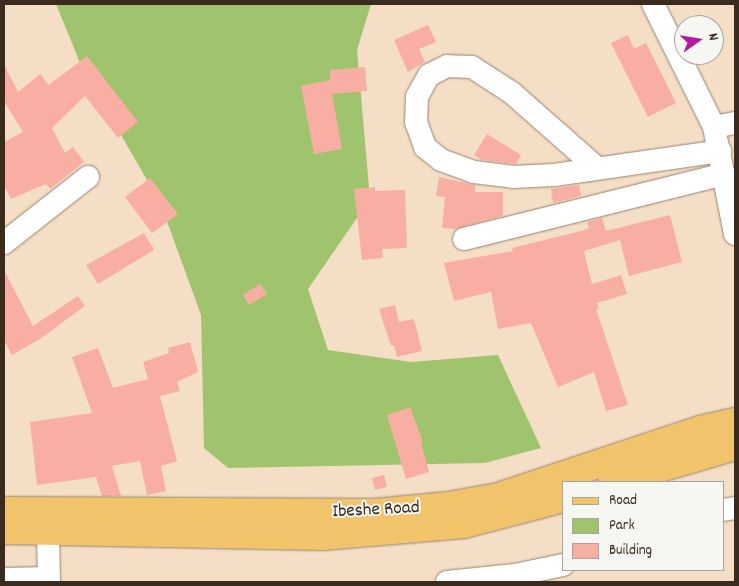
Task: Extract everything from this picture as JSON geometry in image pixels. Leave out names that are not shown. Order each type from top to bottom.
[{"type":"main road","name":"Ibeshe Road","points":[[15,519],[375,513],[449,506],[498,497],[700,430],[735,422]]},
{"type":"main road","points":[[615,481],[735,446]]},
{"type":"main road","name":"Ibeshe Road","points":[[15,519],[322,536],[464,524],[562,498]]},
{"type":"street","points":[[653,4],[725,125],[720,151],[735,234]]},
{"type":"street","points":[[597,168],[512,92],[472,67],[447,66],[429,75],[417,96],[416,122],[425,147],[441,160],[474,172],[512,177],[554,175],[597,168],[664,161],[720,151]]},
{"type":"street","points":[[464,239],[724,174]]},
{"type":"street","points":[[4,243],[88,177]]},
{"type":"street","points":[[15,519],[49,580]]},
{"type":"street","points":[[447,582],[515,575],[562,565]]},
{"type":"street","points":[[4,579],[49,580]]},
{"type":"green space","points":[[56,4],[371,4],[357,50],[370,199],[308,289],[328,350],[411,362],[498,355],[541,448],[485,463],[228,468],[204,448],[201,315],[160,202],[83,70]]},
{"type":"building","points":[[428,25],[436,42],[419,49],[425,62],[408,72],[394,40]]},
{"type":"building","points":[[628,35],[634,49],[646,43],[676,103],[648,117],[611,43]]},
{"type":"building","points":[[87,56],[138,122],[118,138],[85,96],[52,128],[65,153],[73,147],[84,162],[50,189],[46,184],[11,199],[4,186],[4,142],[23,132],[4,101],[4,64],[18,92],[40,74],[49,85]]},
{"type":"building","points":[[365,67],[367,91],[332,94],[342,149],[314,154],[301,86],[330,80],[330,70]]},
{"type":"building","points":[[487,134],[521,155],[516,164],[482,160],[474,155]]},
{"type":"building","points":[[439,177],[475,185],[475,192],[503,192],[503,216],[455,229],[442,228],[445,197],[436,196]]},
{"type":"building","points":[[150,178],[178,214],[152,233],[125,197]]},
{"type":"building","points":[[579,185],[581,196],[553,203],[551,189]]},
{"type":"building","points":[[375,187],[375,191],[405,190],[407,248],[382,249],[383,258],[362,260],[354,189]]},
{"type":"building","points":[[670,215],[682,262],[629,276],[620,240],[584,251],[592,284],[621,275],[627,294],[597,303],[599,309],[596,309],[628,405],[606,411],[594,372],[558,387],[531,323],[498,329],[491,292],[454,301],[444,263],[513,251],[512,248],[581,231],[589,228],[587,222],[602,218],[606,231]]},
{"type":"building","points":[[144,233],[154,250],[98,284],[86,265]]},
{"type":"building","points":[[4,270],[33,326],[78,296],[85,306],[40,339],[12,355],[4,340]]},
{"type":"building","points":[[260,284],[267,294],[249,305],[243,295]]},
{"type":"building","points":[[395,305],[399,322],[414,319],[422,351],[397,357],[394,345],[391,346],[379,309]]},
{"type":"building","points":[[190,342],[198,372],[177,382],[180,391],[160,396],[177,461],[161,466],[166,491],[147,495],[140,461],[112,466],[121,496],[102,496],[96,477],[37,485],[30,422],[92,413],[72,357],[98,348],[113,388],[148,379],[143,362],[169,353],[168,348]]},
{"type":"building","points":[[410,407],[423,442],[421,443],[429,472],[406,479],[387,415]]},
{"type":"building","points":[[384,475],[387,487],[375,490],[372,478]]}]
